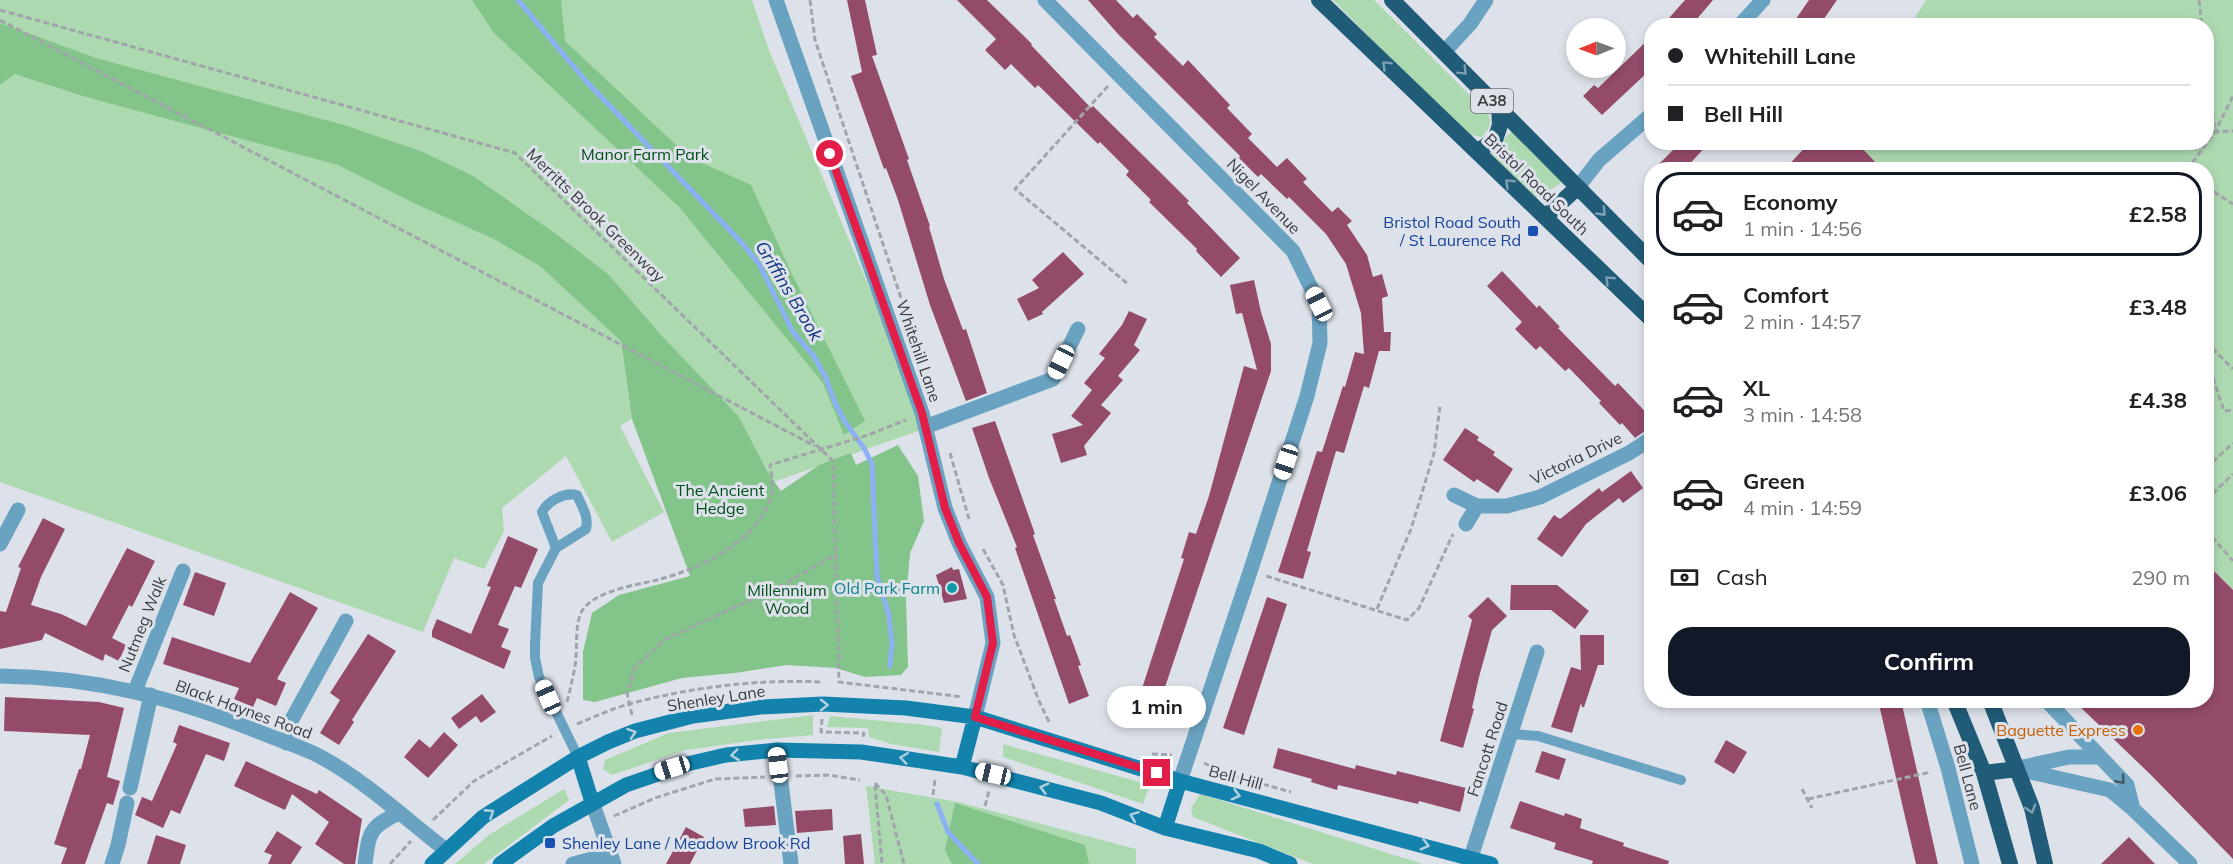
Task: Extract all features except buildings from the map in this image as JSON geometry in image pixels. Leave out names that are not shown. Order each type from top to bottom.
[{"type":"highway","name":"Bristol Road South","points":[[1319,0],[1644,312]]},
{"type":"highway","name":"Bristol Road South","points":[[1392,0],[1644,254]]},
{"type":"highway","points":[[1474,149],[1481,149],[1495,140],[1500,125],[1499,107]]},
{"type":"highway","points":[[1545,217],[1578,187]]},
{"type":"highway","points":[[1957,708],[1984,773],[2010,864]]},
{"type":"highway","points":[[1993,708],[2032,808],[2045,864]]},
{"type":"highway","points":[[1984,773],[2017,769]]},
{"type":"main road","name":"Shenley Lane","points":[[432,864],[483,817],[578,757],[635,731],[693,716],[760,707],[823,704],[906,708],[975,717]]},
{"type":"main road","points":[[962,767],[975,717]]},
{"type":"main road","name":"Bell Hill","points":[[975,717],[1180,780],[1470,861],[1491,864]]},
{"type":"main road","points":[[501,864],[553,826],[592,802],[626,785],[687,764],[726,755],[777,750],[861,752],[962,767],[1101,803],[1165,828],[1259,851],[1290,864]]},
{"type":"main road","points":[[578,757],[592,802]]},
{"type":"main road","points":[[1165,828],[1180,780]]},
{"type":"street","name":"Whitehill Lane","points":[[776,0],[924,420],[945,508],[959,543],[987,597],[993,643],[975,717]]},
{"type":"street","name":"Nigel Avenue","points":[[1045,0],[1293,251],[1319,304],[1320,342],[1307,396],[1180,780]]},
{"type":"street","points":[[1746,18],[1763,0]]},
{"type":"street","points":[[1444,52],[1470,24],[1479,3]]},
{"type":"street","points":[[1578,187],[1599,160],[1644,121]]},
{"type":"street","points":[[924,420],[1053,379],[1078,329]]},
{"type":"street","name":"Victoria Drive","points":[[1454,495],[1477,506],[1507,506],[1540,497],[1644,443]]},
{"type":"street","points":[[1466,524],[1477,506]]},
{"type":"street","points":[[0,544],[18,510]]},
{"type":"street","name":"Nutmeg Walk","points":[[135,691],[183,571]]},
{"type":"street","points":[[286,743],[291,721],[346,621]]},
{"type":"street","name":"Fancott Road","points":[[1470,861],[1537,652]]},
{"type":"street","name":"Black Haynes Road","points":[[0,676],[62,679],[135,691],[214,714],[320,757],[343,771],[446,850]]},
{"type":"street","points":[[112,864],[151,695]]},
{"type":"street","name":"Bell Lane","points":[[1929,708],[1948,768],[1972,864]]},
{"type":"street","points":[[2053,708],[2127,785],[2133,809]]},
{"type":"street","points":[[777,750],[791,864]]},
{"type":"street","points":[[2017,769],[2069,757],[2099,757]]},
{"type":"street","points":[[2017,769],[2110,790],[2190,864]]},
{"type":"street","points":[[573,864],[612,859],[592,802]]},
{"type":"street","points":[[365,864],[368,840],[379,822],[399,813]]},
{"type":"lane","points":[[556,548],[542,512],[545,506],[566,494],[577,495],[588,522],[586,529],[556,548],[538,583],[535,658],[539,677],[578,757]]},
{"type":"lane","points":[[1510,734],[1538,736],[1682,780]]},
{"type":"path","points":[[2199,0],[2201,18]]},
{"type":"path","name":"Merritts Brook Greenway","points":[[0,10],[515,153],[833,461],[839,682],[913,689],[980,699]]},
{"type":"path","points":[[0,20],[819,448]]},
{"type":"path","points":[[1119,73],[1015,189],[1129,285]]},
{"type":"path","points":[[2215,132],[2233,96]]},
{"type":"path","points":[[2214,124],[2215,132]]},
{"type":"path","points":[[2215,132],[2233,131]]},
{"type":"path","points":[[2214,192],[2233,204]]},
{"type":"path","points":[[2214,350],[2233,369]]},
{"type":"path","points":[[2214,381],[2224,411],[2233,410]]},
{"type":"path","points":[[1377,609],[1411,529],[1434,453],[1440,406]]},
{"type":"path","points":[[563,729],[575,664],[581,612],[591,602],[612,591],[686,571],[710,560],[744,538],[762,514],[773,491],[770,465],[819,448],[924,420]]},
{"type":"path","points":[[2214,461],[2233,443]]},
{"type":"path","points":[[2214,492],[2233,474]]},
{"type":"path","points":[[1250,572],[1407,620],[1419,608],[1451,536],[1466,524]]},
{"type":"path","points":[[2214,539],[2233,561]]},
{"type":"path","points":[[635,731],[627,693],[635,668],[664,640],[783,585],[836,554]]},
{"type":"path","points":[[390,864],[421,831],[474,782],[563,729],[630,704],[729,685],[797,681],[822,682]]},
{"type":"path","points":[[822,715],[821,732],[864,733],[863,737]]},
{"type":"path","points":[[1042,724],[1052,728]]},
{"type":"path","points":[[1143,753],[1189,755],[1224,773],[1292,792]]},
{"type":"path","points":[[1808,799],[1948,768]]},
{"type":"path","points":[[600,822],[655,798],[716,778],[828,776],[860,780]]},
{"type":"path","points":[[882,864],[875,783],[886,795],[904,864]]},
{"type":"path","points":[[1802,789],[1812,808]]},
{"type":"green space","name":"Manor Farm Park","points":[[0,0],[752,0],[769,50],[922,413],[921,430],[759,487],[621,342],[632,419],[620,426],[664,512],[612,542],[566,456],[502,508],[504,531],[484,569],[454,558],[423,632],[0,482],[0,85],[15,74],[0,67]]},
{"type":"green space","name":"Manor Farm Park","points":[[472,0],[561,0],[565,41],[689,157],[751,185],[790,270],[865,421],[844,435],[823,383],[680,208],[494,33]]},
{"type":"green space","points":[[1333,0],[1374,0],[1487,112],[1490,125],[1482,137],[1466,134]]},
{"type":"green space","points":[[1926,0],[2233,0],[2233,590],[2214,570],[2214,162],[1876,162],[1863,150],[2214,150],[2214,18],[1914,18]]},
{"type":"green space","points":[[0,23],[96,58],[344,125],[423,152],[473,176],[556,234],[609,275],[662,336],[739,417],[767,471],[781,491],[819,465],[851,453],[856,465],[898,445],[918,476],[924,521],[910,553],[906,600],[908,667],[901,675],[865,677],[836,668],[787,665],[682,678],[595,702],[583,700],[583,652],[592,613],[619,595],[690,576],[632,419],[621,341],[540,266],[494,239],[418,205],[338,165],[86,97],[15,74],[0,85]]},
{"type":"green space","points":[[1512,131],[1563,182],[1536,198],[1490,154]]},
{"type":"green space","points":[[813,715],[813,735],[686,750],[612,775],[603,769],[605,760],[669,733]]},
{"type":"green space","points":[[830,716],[942,728],[939,752],[891,744],[869,737],[868,728],[827,727]]},
{"type":"green space","points":[[1003,744],[1150,785],[1143,804],[1003,757]]},
{"type":"green space","points":[[866,786],[958,802],[1136,849],[1136,864],[875,864]]},
{"type":"green space","points":[[564,789],[569,800],[484,864],[455,864],[489,835]]},
{"type":"green space","points":[[1200,794],[1423,864],[1313,864],[1193,817],[1191,808]]},
{"type":"green space","points":[[955,803],[1085,845],[1089,864],[952,864],[945,850]]},
{"type":"waterway","name":"Griffins Brook","points":[[518,0],[584,79],[742,243],[759,264],[793,332],[814,356],[845,422],[864,448],[872,464],[877,576],[889,615],[892,643],[890,666]]},
{"type":"waterway","points":[[937,804],[948,832],[978,864]]},
{"type":"place","name":"Bristol Road South / St Laurence Rd","points":[[1533,231]]},
{"type":"place","name":"Old Park Farm","points":[[952,588]]},
{"type":"place","name":"Baguette Express","points":[[2138,730]]},
{"type":"place","name":"Shenley Lane / Meadow Brook Rd","points":[[550,843]]},
{"type":"route","points":[[830,154],[922,413],[945,508],[959,543],[987,597],[993,643],[975,717],[1157,773]]},
{"type":"park label","name":"The Ancient Hedge","points":[[720,499]]},
{"type":"park label","name":"Millennium Wood","points":[[787,599]]}]
